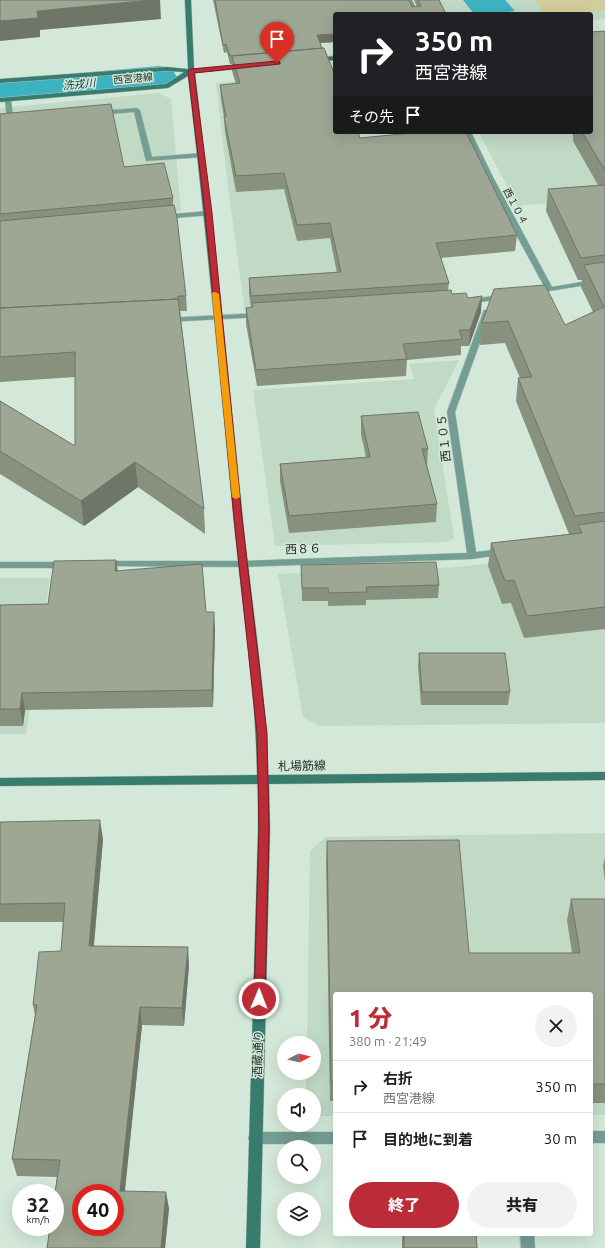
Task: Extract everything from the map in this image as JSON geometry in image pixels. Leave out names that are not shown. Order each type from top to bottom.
[{"type":"street","name":"酒蔵通り","points":[[188,0],[191,71],[208,213],[217,318],[262,733],[264,830],[253,1248]]},
{"type":"street","points":[[409,0],[415,12]]},
{"type":"street","points":[[305,60],[333,58]]},
{"type":"street","name":"西宮港線","points":[[0,81],[166,69],[191,71],[252,66]]},
{"type":"street","name":"西宮港線","points":[[4,100],[168,86],[191,71]]},
{"type":"street","points":[[4,100],[10,121],[26,120]]},
{"type":"street","points":[[90,114],[137,110],[149,159],[201,155]]},
{"type":"street","name":"西１０４","points":[[469,134],[490,179],[549,288]]},
{"type":"street","points":[[154,218],[208,213]]},
{"type":"street","points":[[527,293],[549,288],[605,280]]},
{"type":"street","points":[[461,301],[512,296]]},
{"type":"street","name":"西１０５","points":[[472,556],[450,412],[491,299]]},
{"type":"street","points":[[155,321],[271,314]]},
{"type":"street","name":"西８６","points":[[94,564],[243,564],[472,556],[511,551]]},
{"type":"street","points":[[0,565],[78,564]]},
{"type":"street","name":"札場筋線","points":[[0,782],[605,776]]},
{"type":"street","points":[[593,1137],[605,1137]]},
{"type":"street","points":[[256,1138],[333,1138]]},
{"type":"street","points":[[527,1236],[528,1248]]},
{"type":"shaded area","points":[[420,0],[605,0],[605,19],[593,20],[593,12],[426,12]]},
{"type":"shaded area","points":[[536,0],[605,0],[605,10],[543,12]]},
{"type":"shaded area","points":[[605,46],[599,198],[517,206],[480,134],[593,134],[593,120]]},
{"type":"shaded area","points":[[331,72],[333,134],[336,134],[397,267],[335,272],[342,305],[245,312],[216,83]]},
{"type":"shaded area","points":[[159,93],[171,99],[181,211],[0,228],[0,108]]},
{"type":"shaded area","points":[[459,360],[434,409],[454,538],[446,542],[275,546],[253,390],[414,379],[409,364]]},
{"type":"shaded area","points":[[605,549],[605,723],[319,726],[303,717],[278,574],[458,567]]},
{"type":"shaded area","points":[[0,578],[50,578],[26,734],[0,734]]},
{"type":"shaded area","points":[[605,833],[605,1115],[593,1115],[593,992],[333,992],[333,1116],[321,1116],[321,1088],[306,1088],[306,1080],[321,1080],[321,1036],[307,1036],[310,851],[326,837]]},
{"type":"water","points":[[463,0],[505,0],[515,11],[508,12],[472,12]]},
{"type":"building","points":[[0,0],[152,0],[37,11],[38,18],[0,21]]},
{"type":"building","points":[[215,0],[409,0],[412,7],[421,6],[418,0],[439,0],[445,12],[333,12],[333,34],[317,35],[322,48],[230,56],[226,44],[223,45]]},
{"type":"building","points":[[605,31],[605,170],[583,134],[593,134],[593,32]]},
{"type":"building","points":[[324,48],[333,70],[333,134],[359,134],[360,138],[401,134],[467,134],[517,235],[436,243],[449,283],[251,296],[249,278],[341,272],[330,223],[297,225],[284,173],[236,176],[224,117],[226,117],[220,85],[240,83],[232,56]]},
{"type":"building","points":[[111,104],[124,167],[164,163],[173,198],[0,214],[0,114]]},
{"type":"building","points":[[605,185],[605,255],[581,258],[548,189]]},
{"type":"building","points":[[174,205],[177,218],[186,296],[178,296],[178,299],[0,308],[0,221]]},
{"type":"building","points":[[605,262],[605,512],[575,516],[518,378],[532,377],[508,321],[482,323],[494,289],[545,285],[565,325],[604,307],[584,265]]},
{"type":"building","points":[[451,290],[452,294],[466,293],[468,298],[482,296],[470,330],[459,330],[462,339],[403,344],[407,359],[256,370],[246,308],[253,307],[252,303]]},
{"type":"building","points":[[178,299],[204,509],[135,462],[81,501],[0,451],[0,401],[75,446],[75,352],[0,357],[0,308]]},
{"type":"building","points":[[418,412],[428,449],[422,449],[437,504],[289,516],[280,464],[370,457],[361,416]]},
{"type":"building","points":[[605,521],[605,607],[527,616],[514,580],[505,581],[491,543],[582,533],[578,525]]},
{"type":"building","points":[[116,560],[115,571],[202,564],[206,612],[214,612],[212,690],[22,693],[20,709],[0,709],[0,605],[48,604],[54,561]]},
{"type":"building","points":[[436,562],[439,585],[366,587],[367,592],[329,593],[328,588],[302,588],[301,565]]},
{"type":"building","points":[[419,653],[505,653],[510,692],[422,692]]},
{"type":"building","points":[[100,820],[89,946],[188,947],[182,1008],[140,1007],[121,1184],[72,1184],[72,1236],[124,1236],[124,1191],[166,1192],[161,1248],[47,1248],[49,1236],[64,1236],[64,1184],[56,1184],[60,1160],[12,1159],[37,1005],[33,1005],[39,952],[61,951],[65,903],[0,904],[0,822]]},
{"type":"building","points":[[459,840],[469,953],[580,953],[571,899],[605,899],[605,1084],[593,1084],[593,992],[333,992],[333,1082],[331,1082],[327,841]]},
{"type":"building","points":[[404,1236],[476,1236],[477,1248],[404,1248]]},
{"type":"waterway","name":"洗戎川","points":[[0,91],[159,77]]},
{"type":"slow traffic","points":[[215,294],[236,497]]},
{"type":"route","points":[[259,999],[264,830],[262,733],[238,518],[208,213],[191,71],[277,63]]}]
